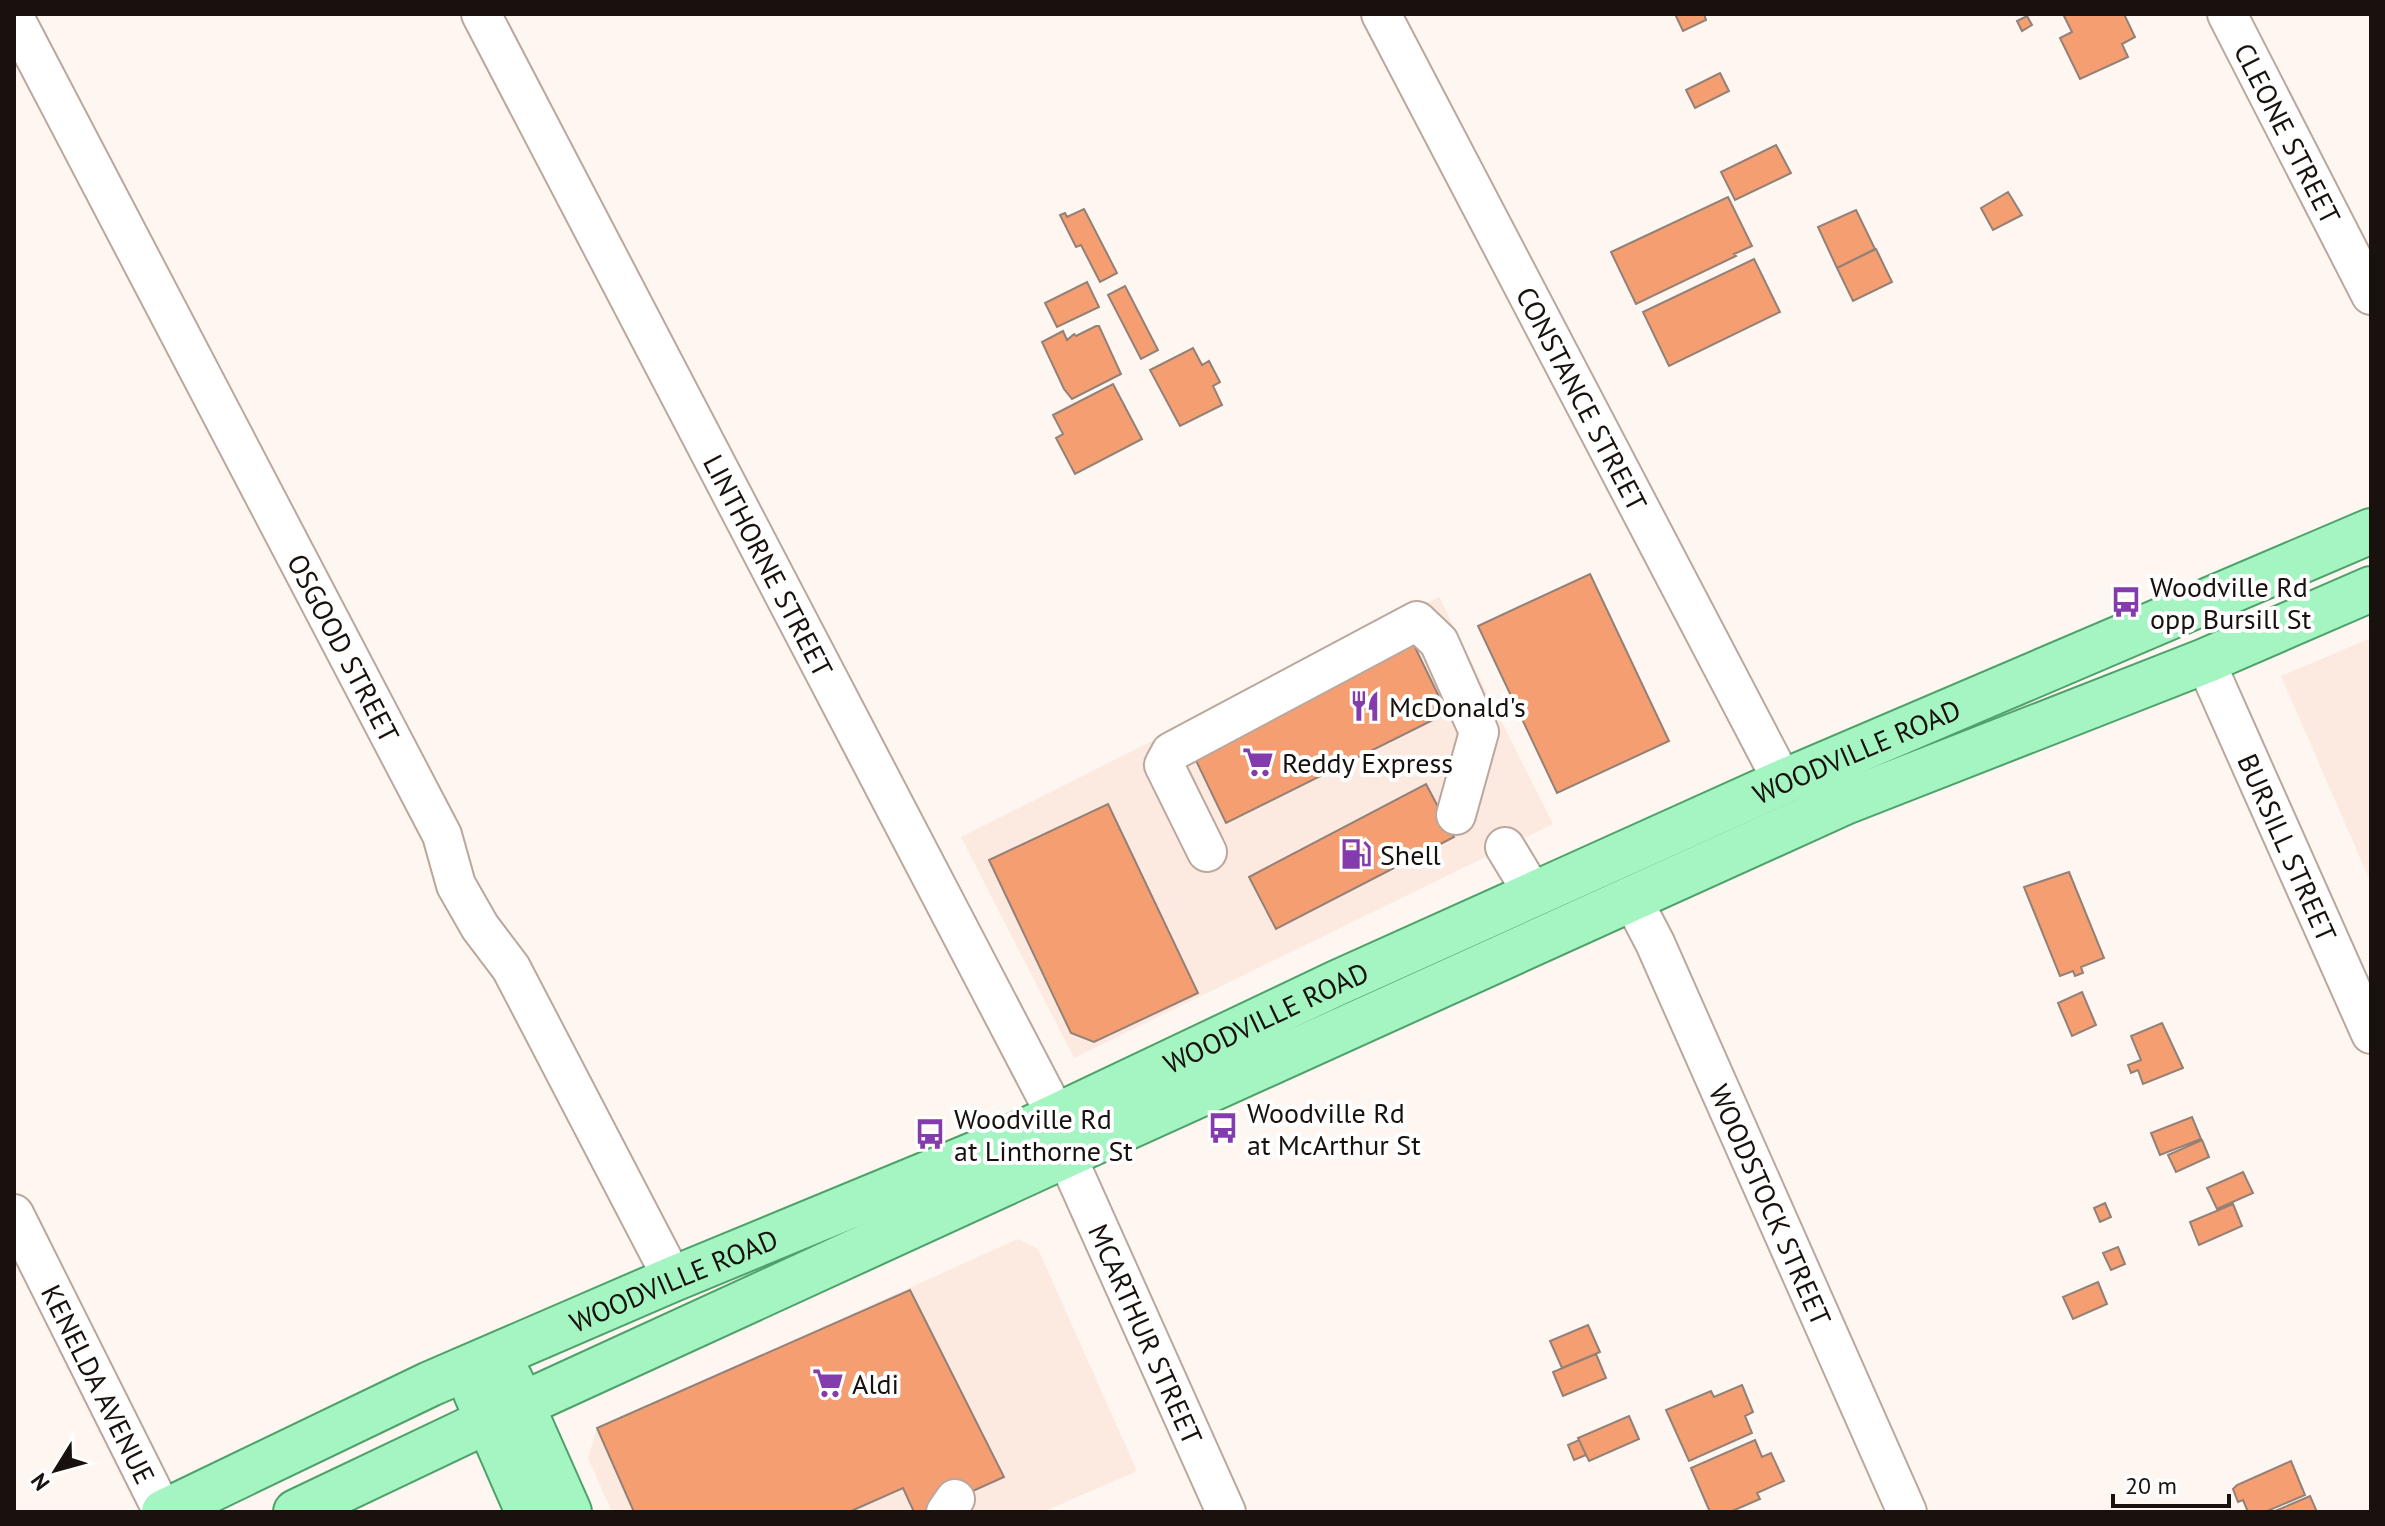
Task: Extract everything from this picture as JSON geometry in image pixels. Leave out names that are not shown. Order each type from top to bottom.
[{"type":"main road","name":"WOODVILLE ROAD","points":[[296,1512],[505,1412],[1061,1136],[1337,983],[1783,782],[2371,531]]},
{"type":"main road","name":"WOODVILLE ROAD","points":[[164,1512],[482,1362],[673,1279],[983,1151],[1061,1136],[1631,897],[1845,802],[2205,661],[2371,589]]},
{"type":"main road","points":[[482,1362],[505,1412],[569,1512]]},
{"type":"main road","points":[[505,1412],[528,1512]]},
{"type":"street","name":"LINTHORNE STREET","points":[[481,14],[1061,1136]]},
{"type":"street","name":"CONSTANCE STREET","points":[[1381,14],[1783,782]]},
{"type":"street","name":"CLEONE STREET","points":[[2227,14],[2371,295]]},
{"type":"street","name":"OSGOOD STREET","points":[[14,17],[442,835],[456,885],[480,927],[511,968],[673,1279]]},
{"type":"street","points":[[1207,852],[1164,765],[1171,752],[1417,621],[1439,642],[1479,732],[1456,815]]},
{"type":"street","name":"BURSILL STREET","points":[[2205,661],[2371,1034]]},
{"type":"street","points":[[1505,847],[1534,895]]},
{"type":"street","name":"WOODSTOCK STREET","points":[[1631,897],[1655,943],[1907,1512]]},
{"type":"street","name":"MCARTHUR STREET","points":[[1061,1136],[1226,1512]]},
{"type":"street","name":"KENELDA AVENUE","points":[[14,1214],[164,1512]]},
{"type":"shaded area","points":[[1439,597],[1553,824],[1074,1058],[961,837]]},
{"type":"shaded area","points":[[2371,638],[2371,883],[2281,676]]},
{"type":"shaded area","name":"Aldi","points":[[1018,1239],[1038,1249],[1137,1471],[1043,1512],[612,1512],[588,1458],[597,1428]]},
{"type":"building","points":[[1675,14],[1704,14],[1706,20],[1683,31]]},
{"type":"building","points":[[2063,14],[2124,14],[2135,37],[2122,44],[2128,57],[2080,79],[2060,38],[2072,32]]},
{"type":"building","points":[[2027,16],[2032,25],[2022,31],[2017,21]]},
{"type":"building","points":[[1720,73],[1729,91],[1695,108],[1686,90]]},
{"type":"building","points":[[1776,145],[1791,173],[1735,200],[1721,172]]},
{"type":"building","points":[[2008,192],[2022,215],[1993,230],[1981,208]]},
{"type":"building","points":[[1728,197],[1752,246],[1636,304],[1611,252]]},
{"type":"building","points":[[1084,209],[1117,273],[1100,282],[1081,245],[1076,247],[1060,215],[1065,213],[1067,217]]},
{"type":"building","points":[[1856,210],[1875,249],[1837,268],[1818,227]]},
{"type":"building","points":[[1876,249],[1892,282],[1853,301],[1837,268]]},
{"type":"building","points":[[1754,259],[1780,312],[1669,366],[1643,312]]},
{"type":"building","points":[[1087,282],[1099,307],[1057,327],[1045,303]]},
{"type":"building","points":[[1125,286],[1158,350],[1141,359],[1108,295]]},
{"type":"building","points":[[1099,326],[1121,374],[1072,399],[1064,389],[1042,342],[1063,331],[1067,340]]},
{"type":"building","points":[[1193,348],[1202,365],[1209,361],[1220,382],[1213,386],[1222,405],[1180,426],[1150,370]]},
{"type":"building","points":[[1113,384],[1142,439],[1075,474],[1056,438],[1063,434],[1053,415]]},
{"type":"building","points":[[1590,574],[1669,741],[1557,793],[1478,626]]},
{"type":"building","points":[[1411,639],[1447,713],[1226,823],[1190,748]]},
{"type":"building","points":[[1426,784],[1454,837],[1276,929],[1249,877]]},
{"type":"building","points":[[1108,804],[1198,993],[1094,1042],[1071,1033],[989,860]]},
{"type":"building","points":[[2069,872],[2104,958],[2081,967],[2083,973],[2075,976],[2073,971],[2060,976],[2024,887]]},
{"type":"building","points":[[2082,992],[2096,1025],[2072,1036],[2058,1003]]},
{"type":"building","points":[[2162,1023],[2183,1068],[2143,1084],[2138,1070],[2131,1073],[2128,1065],[2141,1060],[2131,1036]]},
{"type":"building","points":[[2192,1117],[2201,1139],[2160,1155],[2151,1133]]},
{"type":"building","points":[[2202,1140],[2209,1157],[2176,1172],[2168,1155]]},
{"type":"building","points":[[2243,1172],[2253,1193],[2217,1209],[2207,1188]]},
{"type":"building","points":[[2105,1203],[2111,1217],[2100,1222],[2094,1208]]},
{"type":"building","points":[[2233,1204],[2242,1226],[2199,1245],[2190,1222]]},
{"type":"building","points":[[2118,1247],[2125,1264],[2111,1270],[2103,1253]]},
{"type":"building","points":[[2098,1282],[2107,1304],[2073,1319],[2063,1297]]},
{"type":"building","name":"Aldi","points":[[910,1290],[1004,1477],[926,1512],[914,1512],[903,1488],[849,1512],[634,1512],[597,1428]]},
{"type":"building","points":[[1588,1325],[1600,1352],[1562,1368],[1550,1341]]},
{"type":"building","points":[[1596,1354],[1606,1378],[1563,1396],[1553,1372]]},
{"type":"building","points":[[1742,1385],[1753,1412],[1745,1416],[1752,1433],[1689,1461],[1666,1410],[1711,1391],[1714,1397]]},
{"type":"building","points":[[1629,1416],[1639,1439],[1589,1461],[1578,1438]]},
{"type":"building","points":[[1579,1440],[1586,1455],[1574,1460],[1568,1445]]},
{"type":"building","points":[[1755,1440],[1762,1457],[1771,1453],[1784,1481],[1757,1493],[1760,1499],[1730,1512],[1710,1512],[1691,1468]]},
{"type":"building","points":[[2291,1461],[2305,1495],[2265,1512],[2248,1512],[2243,1500],[2238,1502],[2233,1489],[2237,1485]]},
{"type":"building","points":[[2310,1496],[2317,1512],[2273,1512]]},
{"type":"place","name":"Woodville Rd opp Bursill St","points":[[2126,602]]},
{"type":"place","name":"McDonald's","points":[[1365,706]]},
{"type":"place","name":"Reddy Express","points":[[1258,762]]},
{"type":"place","name":"Shell","points":[[1356,854]]},
{"type":"place","name":"Woodville Rd at McArthur St","points":[[1223,1128]]},
{"type":"place","name":"Woodville Rd at Linthorne St","points":[[930,1134]]},
{"type":"place","name":"Aldi","points":[[828,1383]]}]
